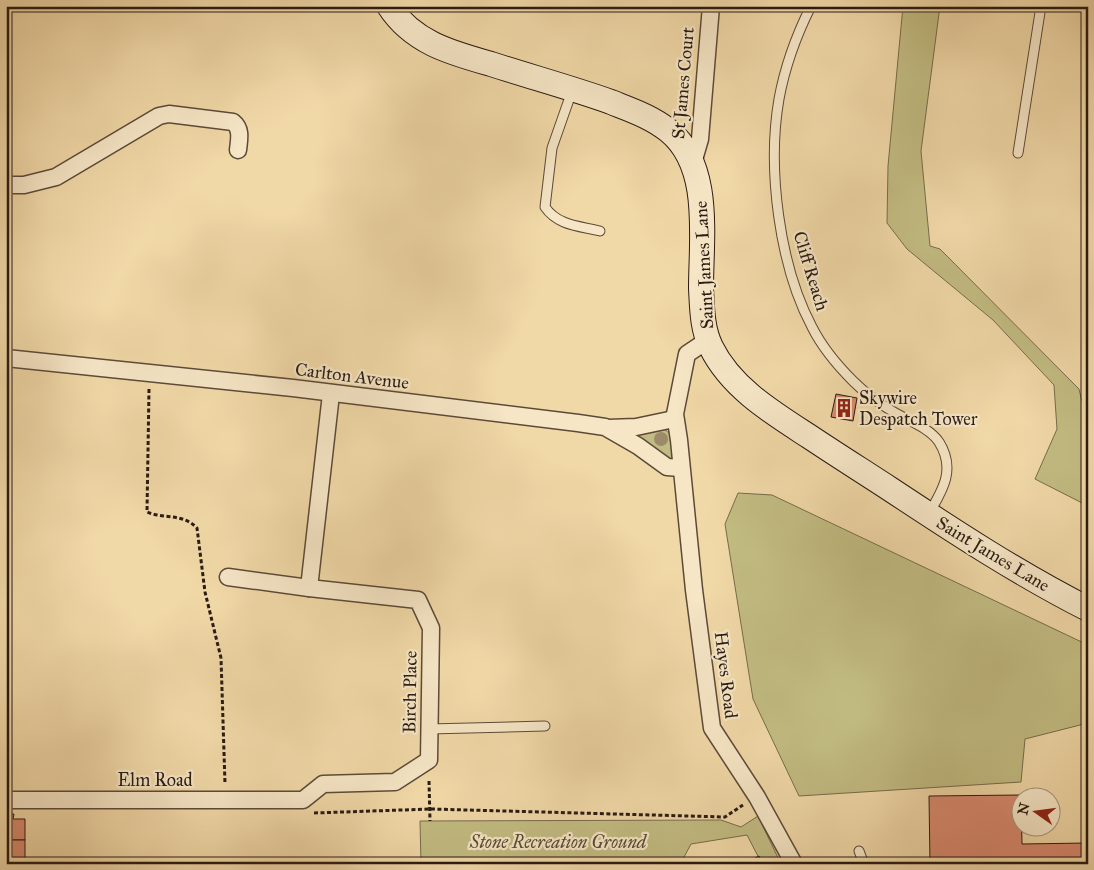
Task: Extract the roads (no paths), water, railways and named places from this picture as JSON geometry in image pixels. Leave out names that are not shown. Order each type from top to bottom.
[{"type":"street","name":"Saint James Lane","points":[[389,6],[398,20],[422,39],[457,55],[573,89],[625,107],[657,123],[681,143],[693,163],[699,186],[702,312],[708,340],[727,370],[754,398],[928,515],[1003,562],[1088,609]]},
{"type":"street","name":"St James Court","points":[[693,163],[700,139],[711,6]]},
{"type":"street","points":[[6,185],[24,185],[56,177],[159,116],[169,114],[233,122],[239,132],[238,150]]},
{"type":"street","points":[[604,428],[636,427],[674,418],[680,380],[687,354],[708,340]]},
{"type":"street","name":"Carlton Avenue","points":[[6,358],[293,388],[554,420],[604,428],[638,446],[667,467],[681,468]]},
{"type":"street","points":[[309,588],[331,394]]},
{"type":"street","name":"Hayes Road","points":[[674,418],[679,440],[712,728],[756,796],[794,864]]},
{"type":"street","name":"Birch Place","points":[[228,577],[418,600],[431,628],[429,760],[395,782],[323,784],[303,800]]},
{"type":"street","name":"Elm Road","points":[[6,800],[303,800]]},
{"type":"lane","name":"Cliff Reach","points":[[811,6],[791,54],[780,97],[776,126],[777,191],[782,233],[788,261],[796,291],[806,316],[830,356],[866,394],[891,411],[927,430],[938,440],[947,463],[947,476],[941,493],[928,515]]},
{"type":"lane","points":[[1018,153],[1041,6]]},
{"type":"lane","points":[[573,89],[552,148],[545,207],[551,216],[562,222],[600,231]]},
{"type":"lane","points":[[429,729],[546,726]]},
{"type":"lane","points":[[859,851],[864,864]]},
{"type":"place","name":"Skywire Despatch Tower","points":[[844,408]]},
{"type":"park label","name":"Stone Recreation Ground","points":[[558,842]]}]
